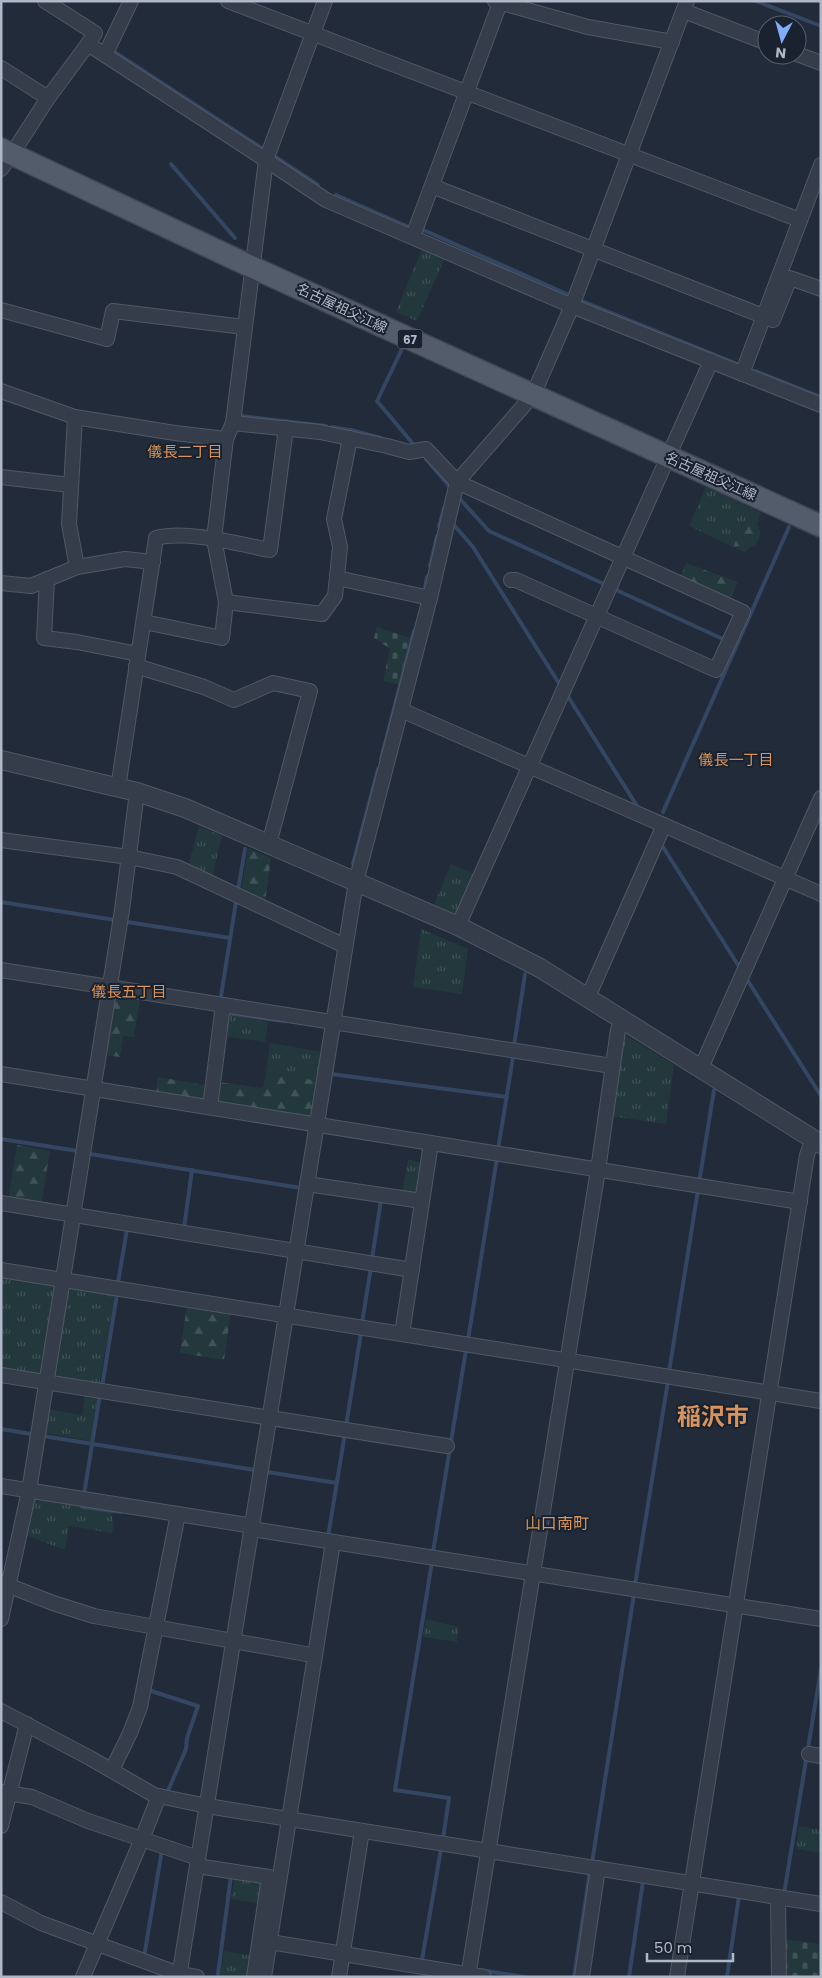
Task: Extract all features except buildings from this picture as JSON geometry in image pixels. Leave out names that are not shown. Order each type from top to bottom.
[{"type":"main road","name":"名古屋祖父江線","points":[[5,157],[252,266],[821,526]]},
{"type":"street","points":[[5,157],[95,34],[45,1]]},
{"type":"street","points":[[105,55],[131,1]]},
{"type":"street","points":[[228,1],[800,220]]},
{"type":"street","points":[[144,622],[222,638],[226,602],[214,539],[226,439],[233,423],[266,160],[325,1]]},
{"type":"street","points":[[413,236],[497,2],[588,28],[672,42]]},
{"type":"street","points":[[179,1976],[356,882],[430,598],[457,482],[533,395],[572,306],[686,6],[757,38]]},
{"type":"street","points":[[88,44],[326,200],[572,306],[821,405]]},
{"type":"street","points":[[807,58],[821,63]]},
{"type":"street","points":[[1,68],[48,98]]},
{"type":"street","points":[[742,374],[821,165]]},
{"type":"street","points":[[432,186],[773,320],[790,278],[821,290]]},
{"type":"street","points":[[1,310],[107,338],[113,311],[244,327]]},
{"type":"street","points":[[458,926],[667,456],[711,362]]},
{"type":"street","points":[[1,391],[75,417],[226,439]]},
{"type":"street","points":[[75,417],[69,524],[77,567]]},
{"type":"street","points":[[233,423],[320,432],[409,452],[426,449],[457,482],[743,612],[716,670],[516,580],[511,580]]},
{"type":"street","points":[[118,788],[156,538],[168,535],[214,539],[270,550],[286,428]]},
{"type":"street","points":[[226,602],[322,614],[335,596],[340,547],[334,519],[350,438]]},
{"type":"street","points":[[1,477],[70,485]]},
{"type":"street","points":[[1,583],[32,586],[77,567],[125,559],[153,562]]},
{"type":"street","points":[[337,578],[430,598]]},
{"type":"street","points":[[47,579],[44,638],[78,642],[137,660],[234,700],[273,683],[310,691],[268,844]]},
{"type":"street","points":[[401,710],[821,894]]},
{"type":"street","points":[[1,760],[137,792],[185,808],[458,926],[540,968],[817,1141],[808,1155],[800,1202],[677,1977]]},
{"type":"street","points":[[1,1619],[5,1584],[29,1491],[110,987],[137,792]]},
{"type":"street","points":[[701,1068],[821,798]]},
{"type":"street","points":[[588,997],[664,825]]},
{"type":"street","points":[[1,840],[129,858],[177,867],[345,946]]},
{"type":"street","points":[[1,970],[612,1066]]},
{"type":"street","points":[[210,1107],[222,1005]]},
{"type":"street","points":[[468,1975],[568,1360],[598,1170],[612,1066],[618,1030],[622,1019]]},
{"type":"street","points":[[1,1074],[800,1202]]},
{"type":"street","points":[[402,1334],[431,1143]]},
{"type":"street","points":[[307,1184],[422,1201]]},
{"type":"street","points":[[1,1203],[412,1270]]},
{"type":"street","points":[[1,1270],[821,1401]]},
{"type":"street","points":[[1,1375],[447,1446]]},
{"type":"street","points":[[1,1486],[178,1514],[333,1542],[821,1619]]},
{"type":"street","points":[[112,1770],[140,1707],[178,1514]]},
{"type":"street","points":[[264,1977],[333,1542]]},
{"type":"street","points":[[5,1584],[94,1616],[306,1654]]},
{"type":"street","points":[[1,1711],[112,1770],[154,1795],[207,1806],[821,1904]]},
{"type":"street","points":[[1,1826],[5,1793],[27,1724]]},
{"type":"street","points":[[5,1793],[32,1797],[88,1821],[142,1839],[198,1862],[269,1877],[254,1977]]},
{"type":"street","points":[[83,1977],[159,1796]]},
{"type":"street","points":[[339,1977],[362,1831]]},
{"type":"street","points":[[582,1977],[598,1868]]},
{"type":"street","points":[[778,1897],[779,1977]]},
{"type":"street","points":[[1,1902],[42,1923],[179,1976],[197,1977]]},
{"type":"street","points":[[270,1942],[484,1977]]},
{"type":"green space","points":[[423,246],[446,256],[417,321],[396,312]]},
{"type":"green space","points":[[706,487],[751,508],[733,547],[689,526]]},
{"type":"green space","points":[[751,508],[761,513],[757,524],[760,535],[755,547],[750,547],[745,552],[733,547]]},
{"type":"green space","points":[[686,563],[738,582],[729,601],[680,577]]},
{"type":"green space","points":[[377,627],[410,638],[399,685],[383,681],[390,649],[374,638]]},
{"type":"green space","points":[[199,826],[222,836],[212,878],[188,867]]},
{"type":"green space","points":[[248,848],[271,858],[265,903],[241,892]]},
{"type":"green space","points":[[451,864],[476,875],[459,912],[453,913],[434,905]]},
{"type":"green space","points":[[421,929],[468,949],[462,994],[413,987]]},
{"type":"green space","points":[[118,994],[140,998],[134,1037],[123,1036],[120,1057],[105,1055],[113,998]]},
{"type":"green space","points":[[226,1015],[268,1022],[265,1042],[224,1036]]},
{"type":"green space","points":[[622,1033],[674,1065],[666,1124],[610,1116]]},
{"type":"green space","points":[[270,1043],[324,1052],[320,1081],[266,1073]]},
{"type":"green space","points":[[266,1073],[320,1081],[314,1118],[215,1104],[218,1082],[263,1088]]},
{"type":"green space","points":[[158,1077],[210,1086],[208,1101],[155,1096]]},
{"type":"green space","points":[[17,1145],[50,1151],[41,1206],[8,1200]]},
{"type":"green space","points":[[408,1160],[425,1163],[421,1194],[402,1194]]},
{"type":"green space","points":[[1,1275],[54,1284],[57,1288],[43,1374],[39,1377],[1,1371]]},
{"type":"green space","points":[[70,1286],[115,1293],[99,1387],[56,1379],[53,1376],[67,1290]]},
{"type":"green space","points":[[187,1305],[231,1312],[224,1360],[180,1353]]},
{"type":"green space","points":[[85,1392],[98,1394],[91,1441],[44,1433],[48,1409],[82,1415]]},
{"type":"green space","points":[[37,1497],[81,1504],[81,1508],[111,1513],[114,1524],[112,1533],[69,1526],[65,1550],[25,1535],[32,1502]]},
{"type":"green space","points":[[426,1619],[459,1627],[457,1642],[423,1637]]},
{"type":"green space","points":[[799,1826],[821,1830],[821,1853],[796,1849]]},
{"type":"green space","points":[[235,1875],[264,1879],[263,1904],[231,1899]]},
{"type":"green space","points":[[782,1939],[821,1944],[821,1977],[783,1977]]},
{"type":"green space","points":[[224,1951],[254,1956],[251,1977],[220,1976]]},
{"type":"waterway","points":[[756,1],[821,26]]},
{"type":"waterway","points":[[113,51],[263,149]]},
{"type":"waterway","points":[[274,156],[318,185]]},
{"type":"waterway","points":[[171,164],[235,238]]},
{"type":"waterway","points":[[336,195],[411,228]]},
{"type":"waterway","points":[[421,229],[569,295]]},
{"type":"waterway","points":[[582,301],[740,365]]},
{"type":"waterway","points":[[402,349],[377,401],[414,445]]},
{"type":"waterway","points":[[755,371],[821,397]]},
{"type":"waterway","points":[[242,416],[326,426]]},
{"type":"waterway","points":[[332,427],[349,430]]},
{"type":"waterway","points":[[351,430],[381,438]]},
{"type":"waterway","points":[[426,459],[450,487]]},
{"type":"waterway","points":[[459,498],[489,531],[604,584]]},
{"type":"waterway","points":[[439,526],[444,508]]},
{"type":"waterway","points":[[453,524],[473,547],[560,685]]},
{"type":"waterway","points":[[663,812],[789,527]]},
{"type":"waterway","points":[[430,566],[437,536]]},
{"type":"waterway","points":[[425,588],[427,577]]},
{"type":"waterway","points":[[614,589],[725,640]]},
{"type":"waterway","points":[[381,759],[414,631]]},
{"type":"waterway","points":[[567,695],[637,806]]},
{"type":"waterway","points":[[353,864],[378,769]]},
{"type":"waterway","points":[[661,844],[740,968]]},
{"type":"waterway","points":[[238,890],[245,849]]},
{"type":"waterway","points":[[1,902],[115,920]]},
{"type":"waterway","points":[[221,996],[236,902]]},
{"type":"waterway","points":[[127,922],[230,938]]},
{"type":"waterway","points":[[514,1046],[525,974]]},
{"type":"waterway","points":[[748,981],[821,1096]]},
{"type":"waterway","points":[[226,1013],[284,1021]]},
{"type":"waterway","points":[[498,1150],[513,1057]]},
{"type":"waterway","points":[[332,1071],[331,1074],[507,1097]]},
{"type":"waterway","points":[[699,1183],[714,1090]]},
{"type":"waterway","points":[[1,1139],[78,1151]]},
{"type":"waterway","points":[[90,1154],[301,1188]]},
{"type":"waterway","points":[[468,1340],[497,1158]]},
{"type":"waterway","points":[[184,1228],[192,1170]]},
{"type":"waterway","points":[[669,1372],[698,1190]]},
{"type":"waterway","points":[[372,1259],[380,1200]]},
{"type":"waterway","points":[[118,1283],[127,1229],[130,1229]]},
{"type":"waterway","points":[[362,1323],[371,1267]]},
{"type":"waterway","points":[[102,1387],[117,1294]]},
{"type":"waterway","points":[[346,1426],[361,1333]]},
{"type":"waterway","points":[[433,1552],[466,1350]]},
{"type":"waterway","points":[[635,1585],[668,1381]]},
{"type":"waterway","points":[[84,1495],[100,1394]]},
{"type":"waterway","points":[[1,1429],[31,1434]]},
{"type":"waterway","points":[[328,1537],[345,1433]]},
{"type":"waterway","points":[[43,1436],[255,1470]]},
{"type":"waterway","points":[[267,1472],[337,1483]]},
{"type":"waterway","points":[[82,1507],[121,1512]]},
{"type":"waterway","points":[[432,1562],[395,1790],[449,1798],[443,1839]]},
{"type":"waterway","points":[[592,1863],[634,1594]]},
{"type":"waterway","points":[[784,1894],[821,1669]]},
{"type":"waterway","points":[[149,1687],[148,1690],[198,1706],[187,1738],[186,1749],[167,1793]]},
{"type":"waterway","points":[[422,1960],[441,1849]]},
{"type":"waterway","points":[[144,1957],[162,1850]]},
{"type":"waterway","points":[[574,1977],[590,1871]]},
{"type":"waterway","points":[[218,1974],[231,1876]]},
{"type":"waterway","points":[[629,1977],[643,1881]]},
{"type":"waterway","points":[[727,1977],[739,1896]]},
{"type":"waterway","points":[[480,1970],[525,1977]]},
{"type":"district","name":"儀長二丁目","points":[[185,451]]},
{"type":"district","name":"儀長一丁目","points":[[736,759]]},
{"type":"district","name":"儀長五丁目","points":[[129,991]]},
{"type":"district","name":"稲沢市","points":[[713,1416]]},
{"type":"district","name":"山口南町","points":[[557,1523]]}]
